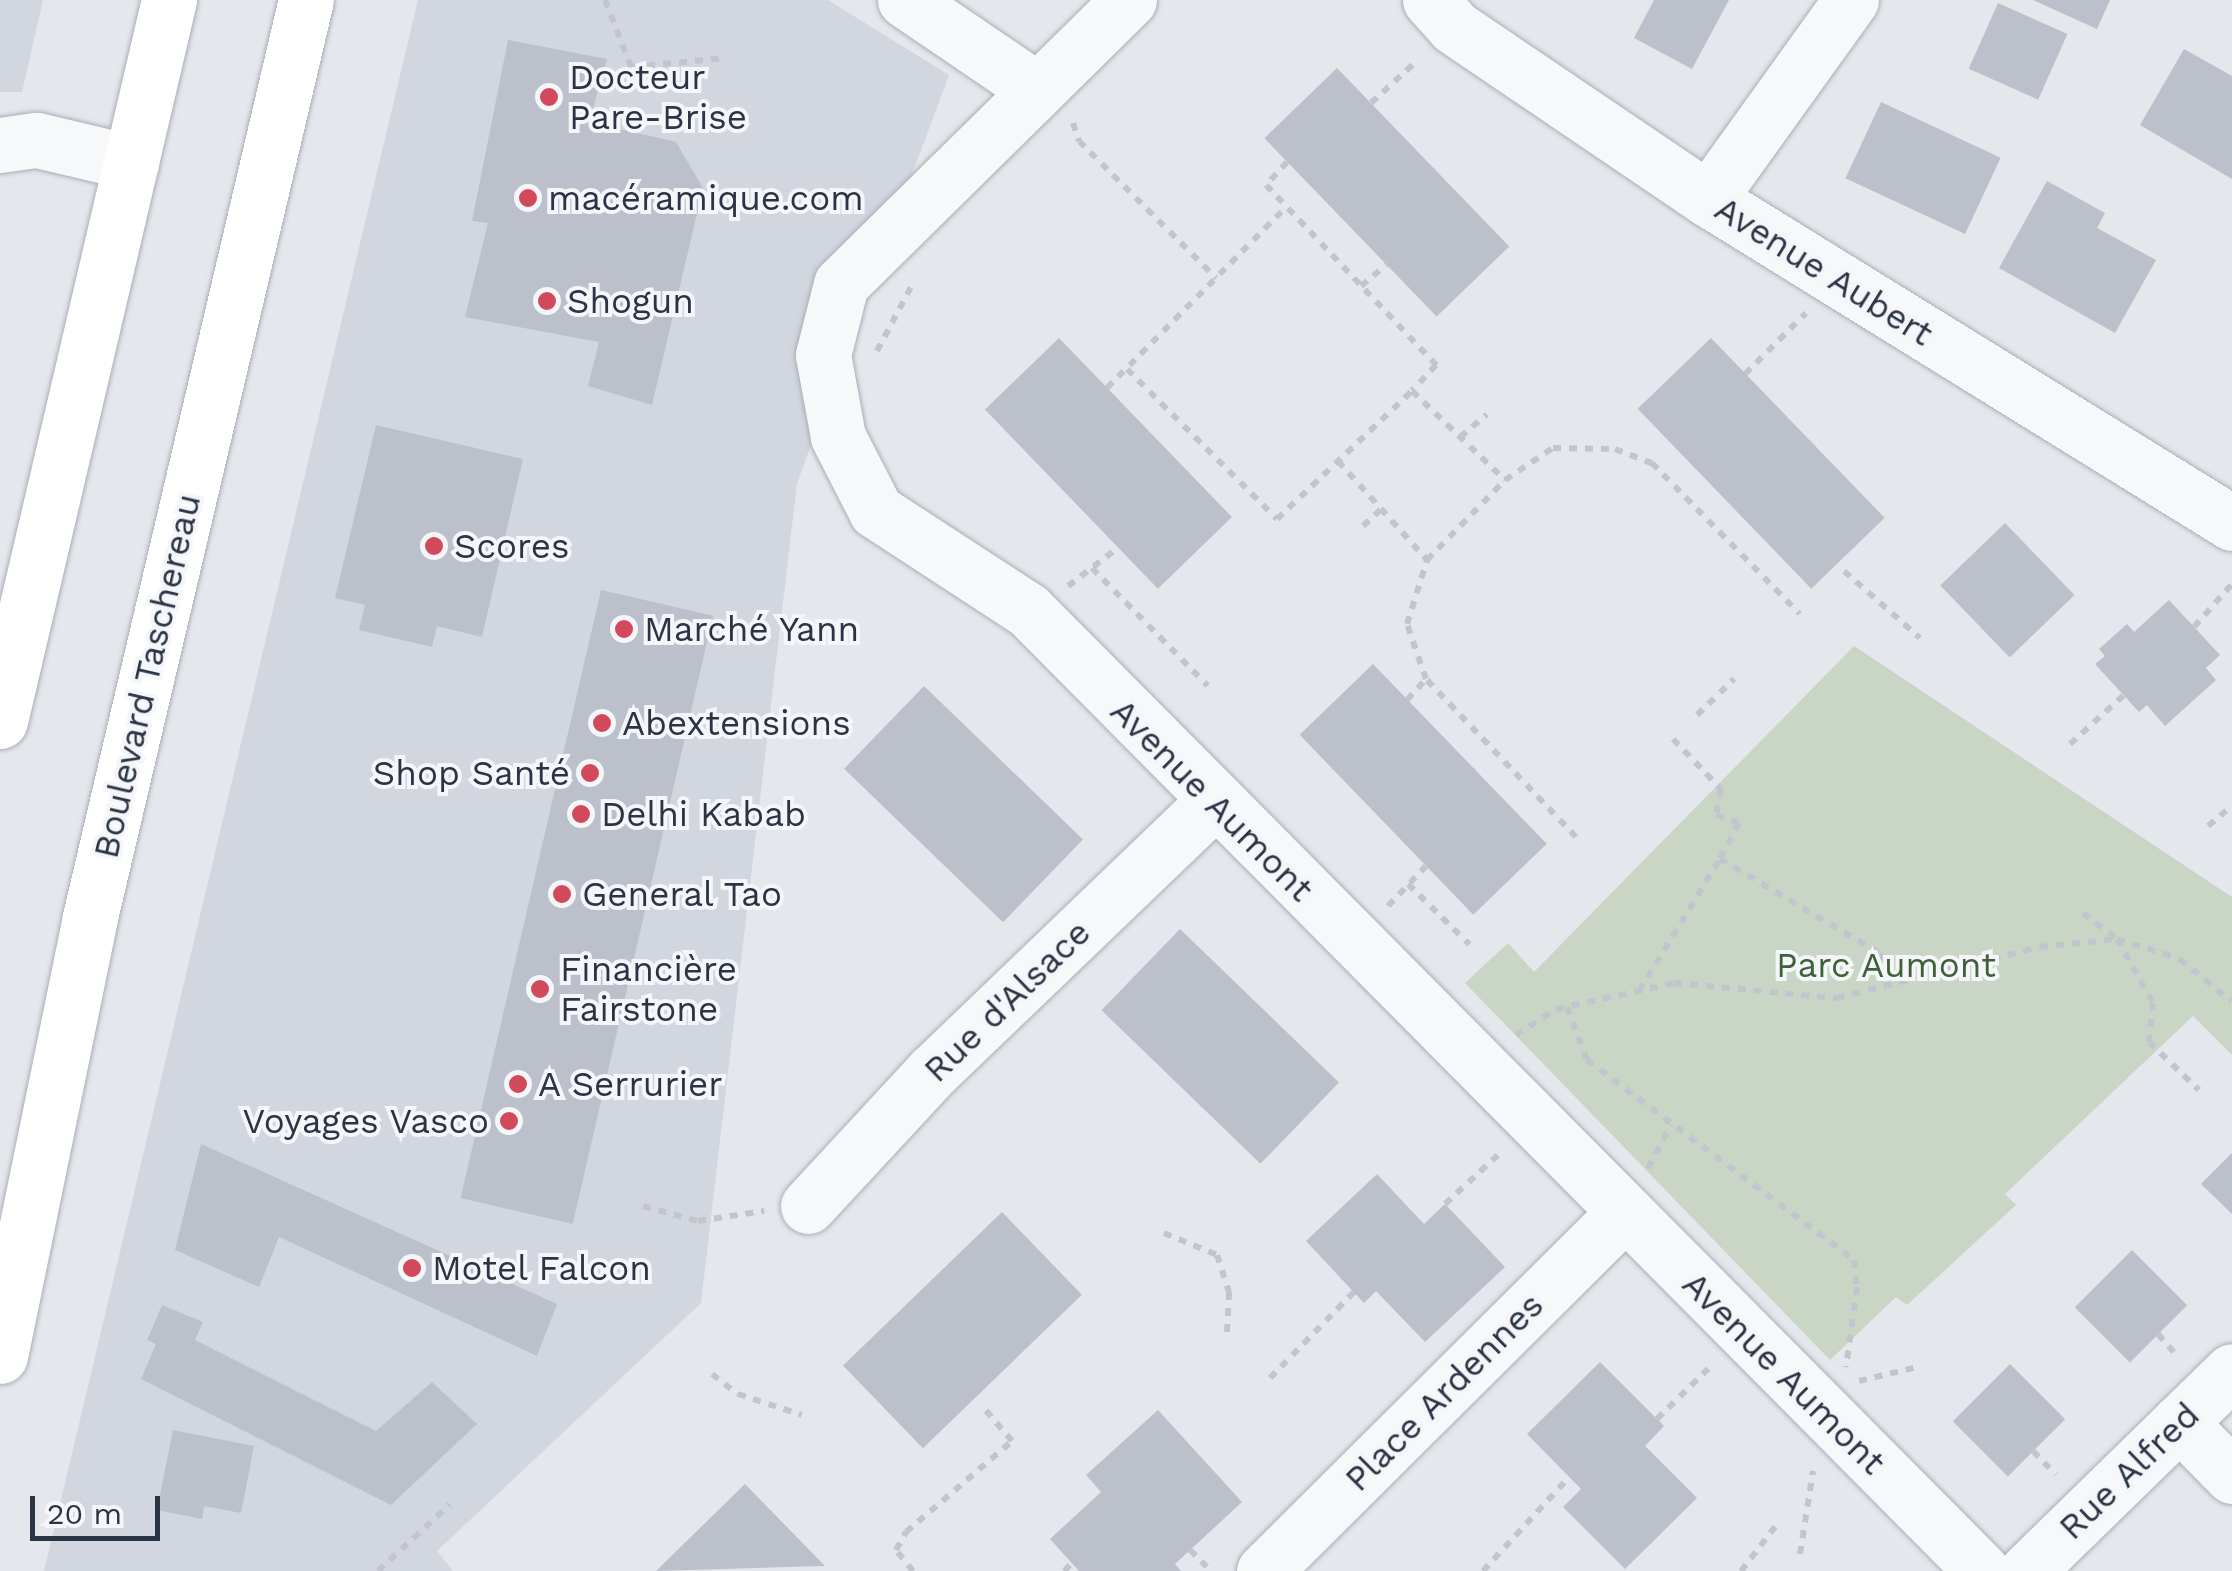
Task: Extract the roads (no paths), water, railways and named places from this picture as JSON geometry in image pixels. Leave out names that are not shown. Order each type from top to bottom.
[{"type":"main road","points":[[0,721],[169,0]]},
{"type":"main road","name":"Boulevard Taschereau","points":[[0,1356],[90,917],[306,0]]},
{"type":"street","points":[[905,0],[1057,115]]},
{"type":"street","name":"Avenue Aumont","points":[[1129,0],[1057,115],[841,284],[823,355],[838,438],[876,510],[1057,597],[1214,803],[1744,1334],[1830,1395],[1982,1571]]},
{"type":"street","points":[[1708,199],[1851,0]]},
{"type":"street","name":"Avenue Aubert","points":[[1442,14],[1708,199],[2232,523]]},
{"type":"street","points":[[0,145],[25,139],[131,162]]},
{"type":"street","name":"Rue d'Alsace","points":[[808,1206],[932,1072],[1214,803]]},
{"type":"street","name":"Place Ardennes","points":[[1264,1571],[1624,1213]]},
{"type":"street","name":"Rue Alfred","points":[[2027,1571],[2179,1422],[2211,1370]]},
{"type":"street","points":[[2179,1422],[2232,1476]]},
{"type":"place","name":"Docteur Pare-Brise","points":[[549,97]]},
{"type":"place","name":"macéramique.com","points":[[528,198]]},
{"type":"place","name":"Shogun","points":[[547,301]]},
{"type":"place","name":"Scores","points":[[434,546]]},
{"type":"place","name":"Marché Yann","points":[[624,629]]},
{"type":"place","name":"Abextensions","points":[[602,723]]},
{"type":"place","name":"Shop Santé","points":[[590,773]]},
{"type":"place","name":"Delhi Kabab","points":[[581,814]]},
{"type":"place","name":"General Tao","points":[[562,894]]},
{"type":"place","name":"Financière Fairstone","points":[[540,989]]},
{"type":"place","name":"A Serrurier","points":[[518,1084]]},
{"type":"place","name":"Voyages Vasco","points":[[509,1121]]},
{"type":"place","name":"Motel Falcon","points":[[412,1268]]},
{"type":"park label","name":"Parc Aumont","points":[[1886,965]]}]
